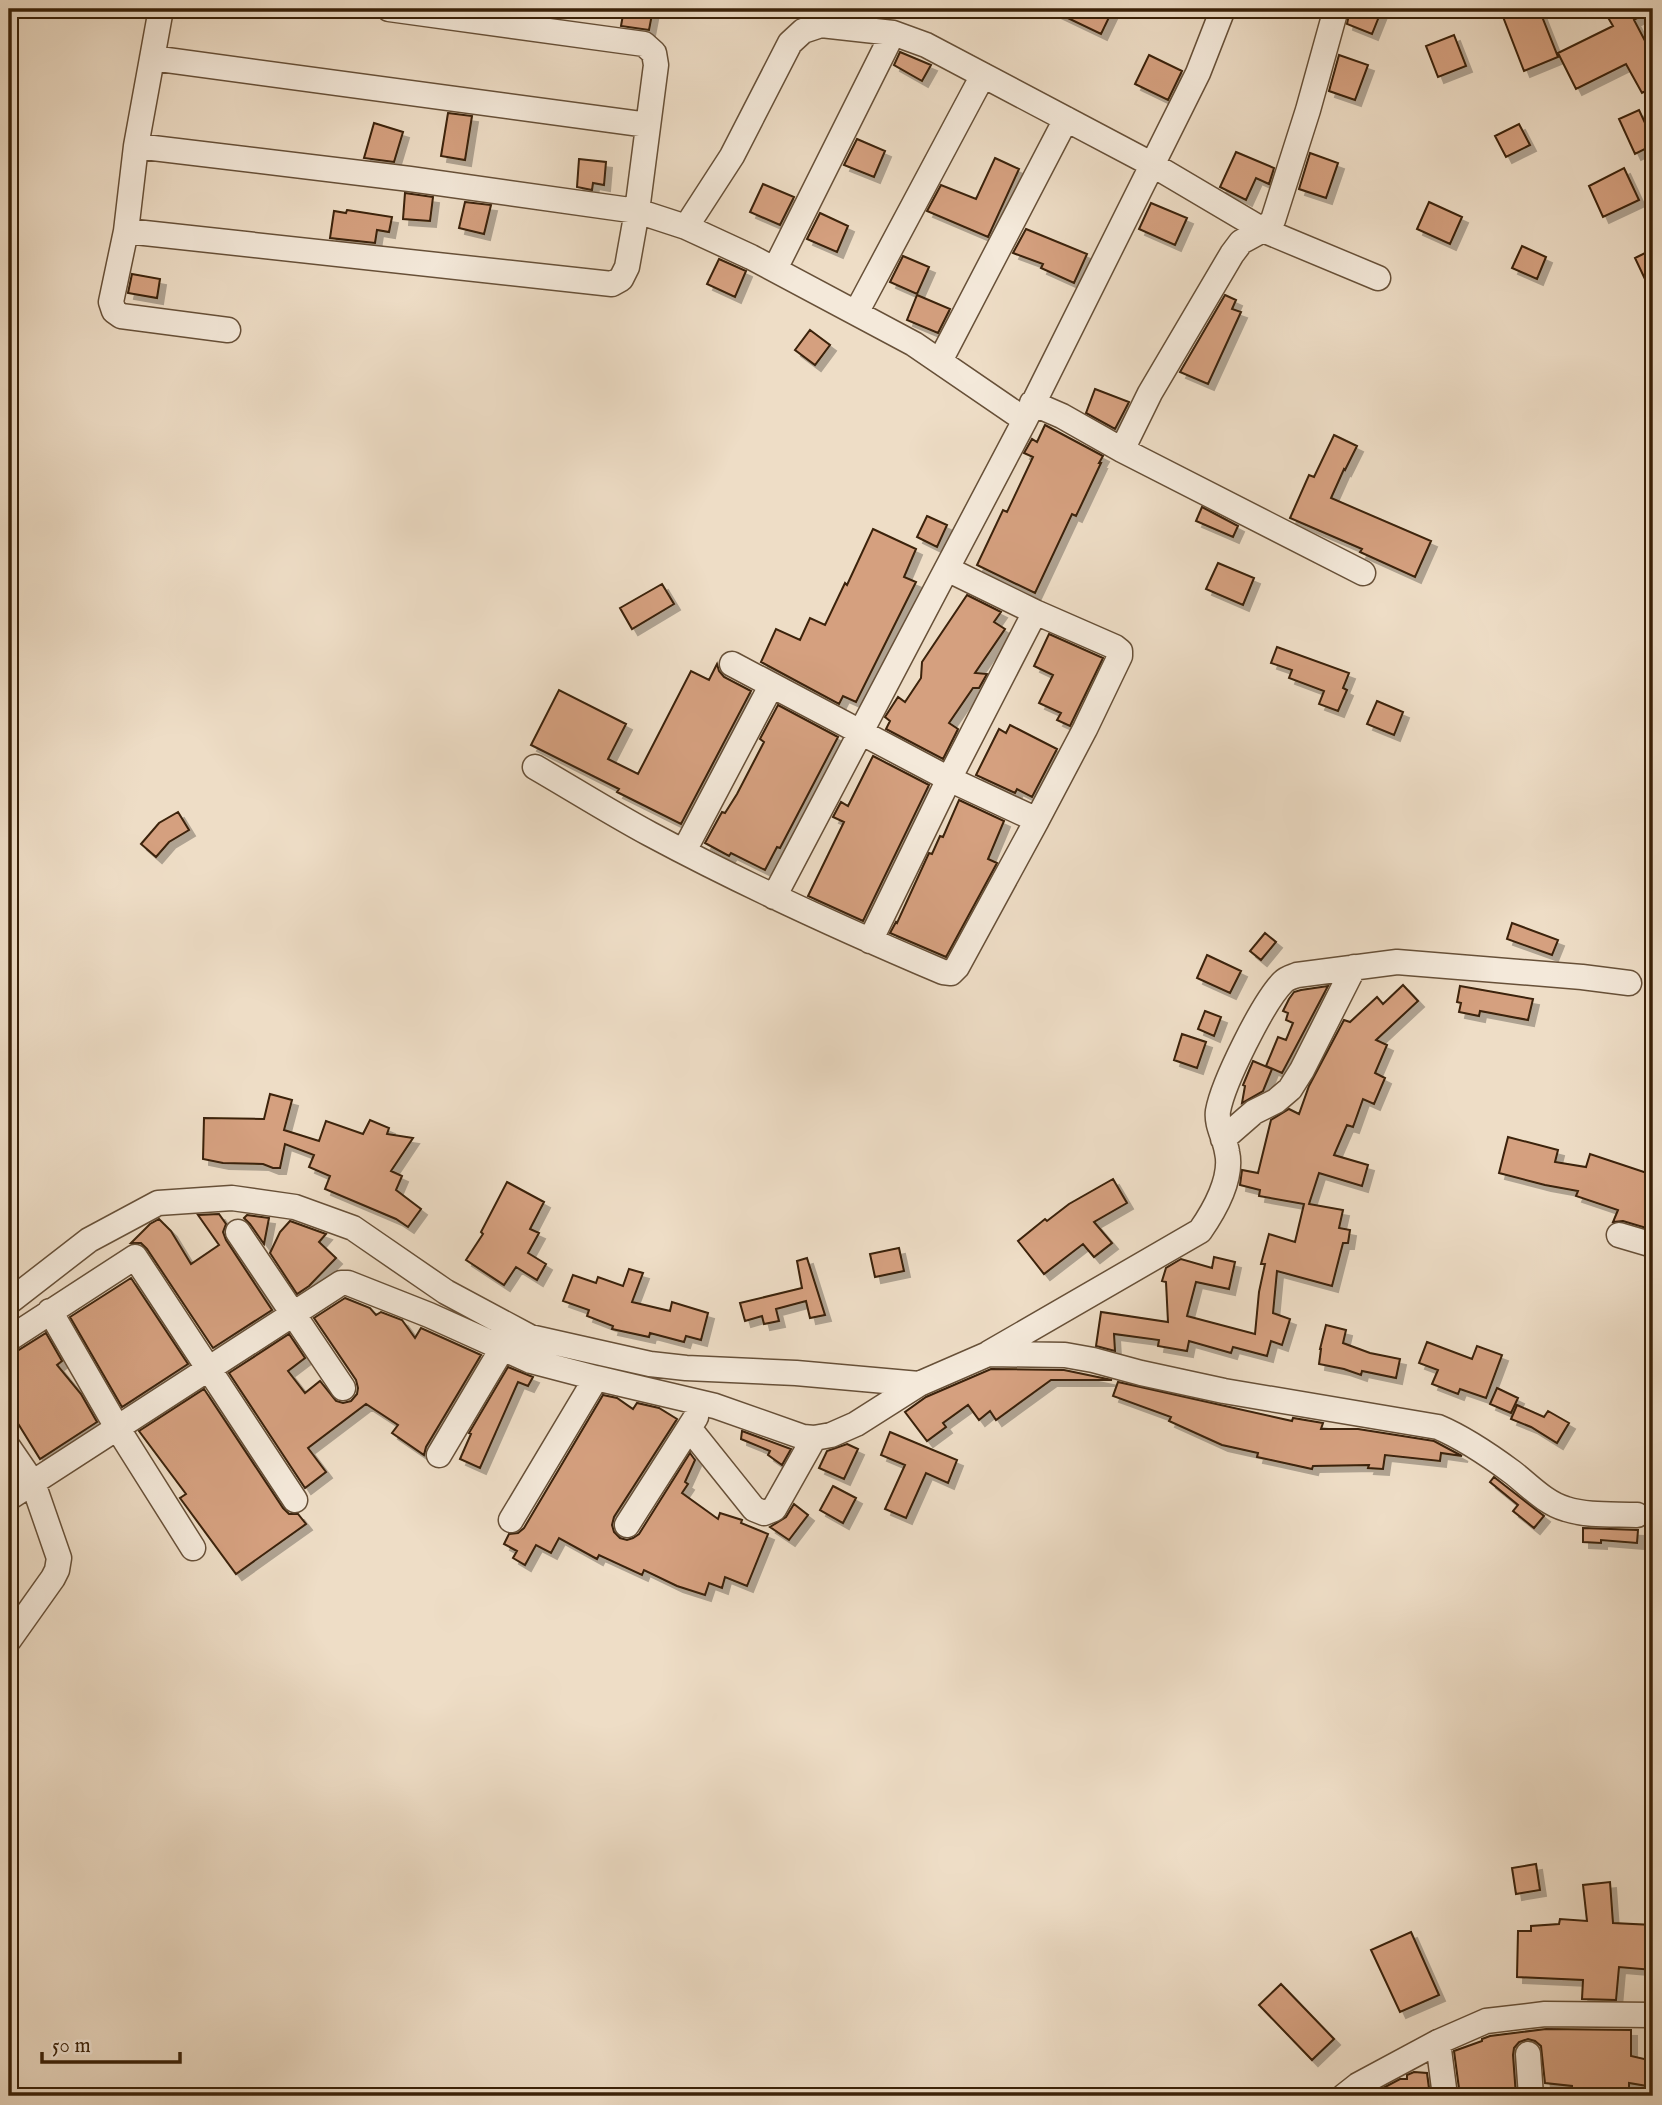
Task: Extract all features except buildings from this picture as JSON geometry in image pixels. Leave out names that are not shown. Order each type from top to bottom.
[{"type":"street","points":[[161,9],[136,146],[126,231],[111,302],[114,311],[121,316],[229,330]]},
{"type":"street","points":[[126,231],[612,284],[621,279],[627,267],[637,211],[656,65],[654,53],[644,44],[389,9]]},
{"type":"street","points":[[774,897],[1029,412],[1198,73],[1223,9]]},
{"type":"street","points":[[1122,450],[1150,393],[1232,254],[1241,242],[1263,230],[1273,220],[1336,9]]},
{"type":"street","points":[[686,227],[732,156],[790,43],[803,31],[821,25],[893,33],[926,45],[1153,165],[1263,230],[1378,278]]},
{"type":"street","points":[[775,269],[893,33]]},
{"type":"street","points":[[152,58],[648,125]]},
{"type":"street","points":[[856,313],[983,75]]},
{"type":"street","points":[[940,361],[1066,119]]},
{"type":"street","points":[[136,146],[423,181],[637,211],[686,227],[775,269],[914,344],[1029,412],[1062,416],[1122,450],[1363,573]]},
{"type":"street","points":[[535,767],[649,834],[774,897],[870,941],[951,973],[957,967],[1037,820],[1120,656],[1115,647],[947,569]]},
{"type":"street","points":[[870,941],[1035,612]]},
{"type":"street","points":[[732,664],[861,734],[1037,820]]},
{"type":"street","points":[[684,852],[771,686]]},
{"type":"street","points":[[9,1498],[341,1283],[348,1283],[429,1315],[531,1361],[704,1403],[793,1435],[814,1438],[831,1434],[856,1424],[919,1384],[988,1354],[1200,1231],[1225,1179],[1228,1155],[1218,1117],[1226,1088],[1253,1030],[1286,980],[1297,975],[1397,962],[1629,983]]},
{"type":"street","points":[[1223,1139],[1254,1112],[1276,1101],[1290,1089],[1354,967]]},
{"type":"street","points":[[9,1302],[89,1240],[158,1203],[232,1198],[295,1207],[353,1228],[446,1292],[530,1337],[674,1367],[796,1373],[919,1384]]},
{"type":"street","points":[[238,1232],[343,1388]]},
{"type":"street","points":[[1619,1234],[1653,1245]]},
{"type":"street","points":[[9,1339],[135,1257],[295,1500]]},
{"type":"street","points":[[50,1311],[118,1429],[192,1548]]},
{"type":"street","points":[[439,1455],[502,1349]]},
{"type":"street","points":[[988,1354],[1084,1358],[1224,1391],[1438,1427],[1467,1441],[1540,1495],[1564,1509],[1636,1515]]},
{"type":"street","points":[[511,1520],[596,1378]]},
{"type":"street","points":[[627,1525],[704,1403]]},
{"type":"street","points":[[689,1428],[754,1509],[764,1513],[774,1509],[814,1438]]},
{"type":"street","points":[[9,1448],[33,1483],[60,1558],[45,1591],[9,1640]]},
{"type":"street","points":[[1344,2096],[1358,2084],[1438,2042],[1486,2021],[1545,2014],[1653,2015]]},
{"type":"street","points":[[1438,2042],[1445,2096]]},
{"type":"street","points":[[1528,2054],[1531,2096]]}]
